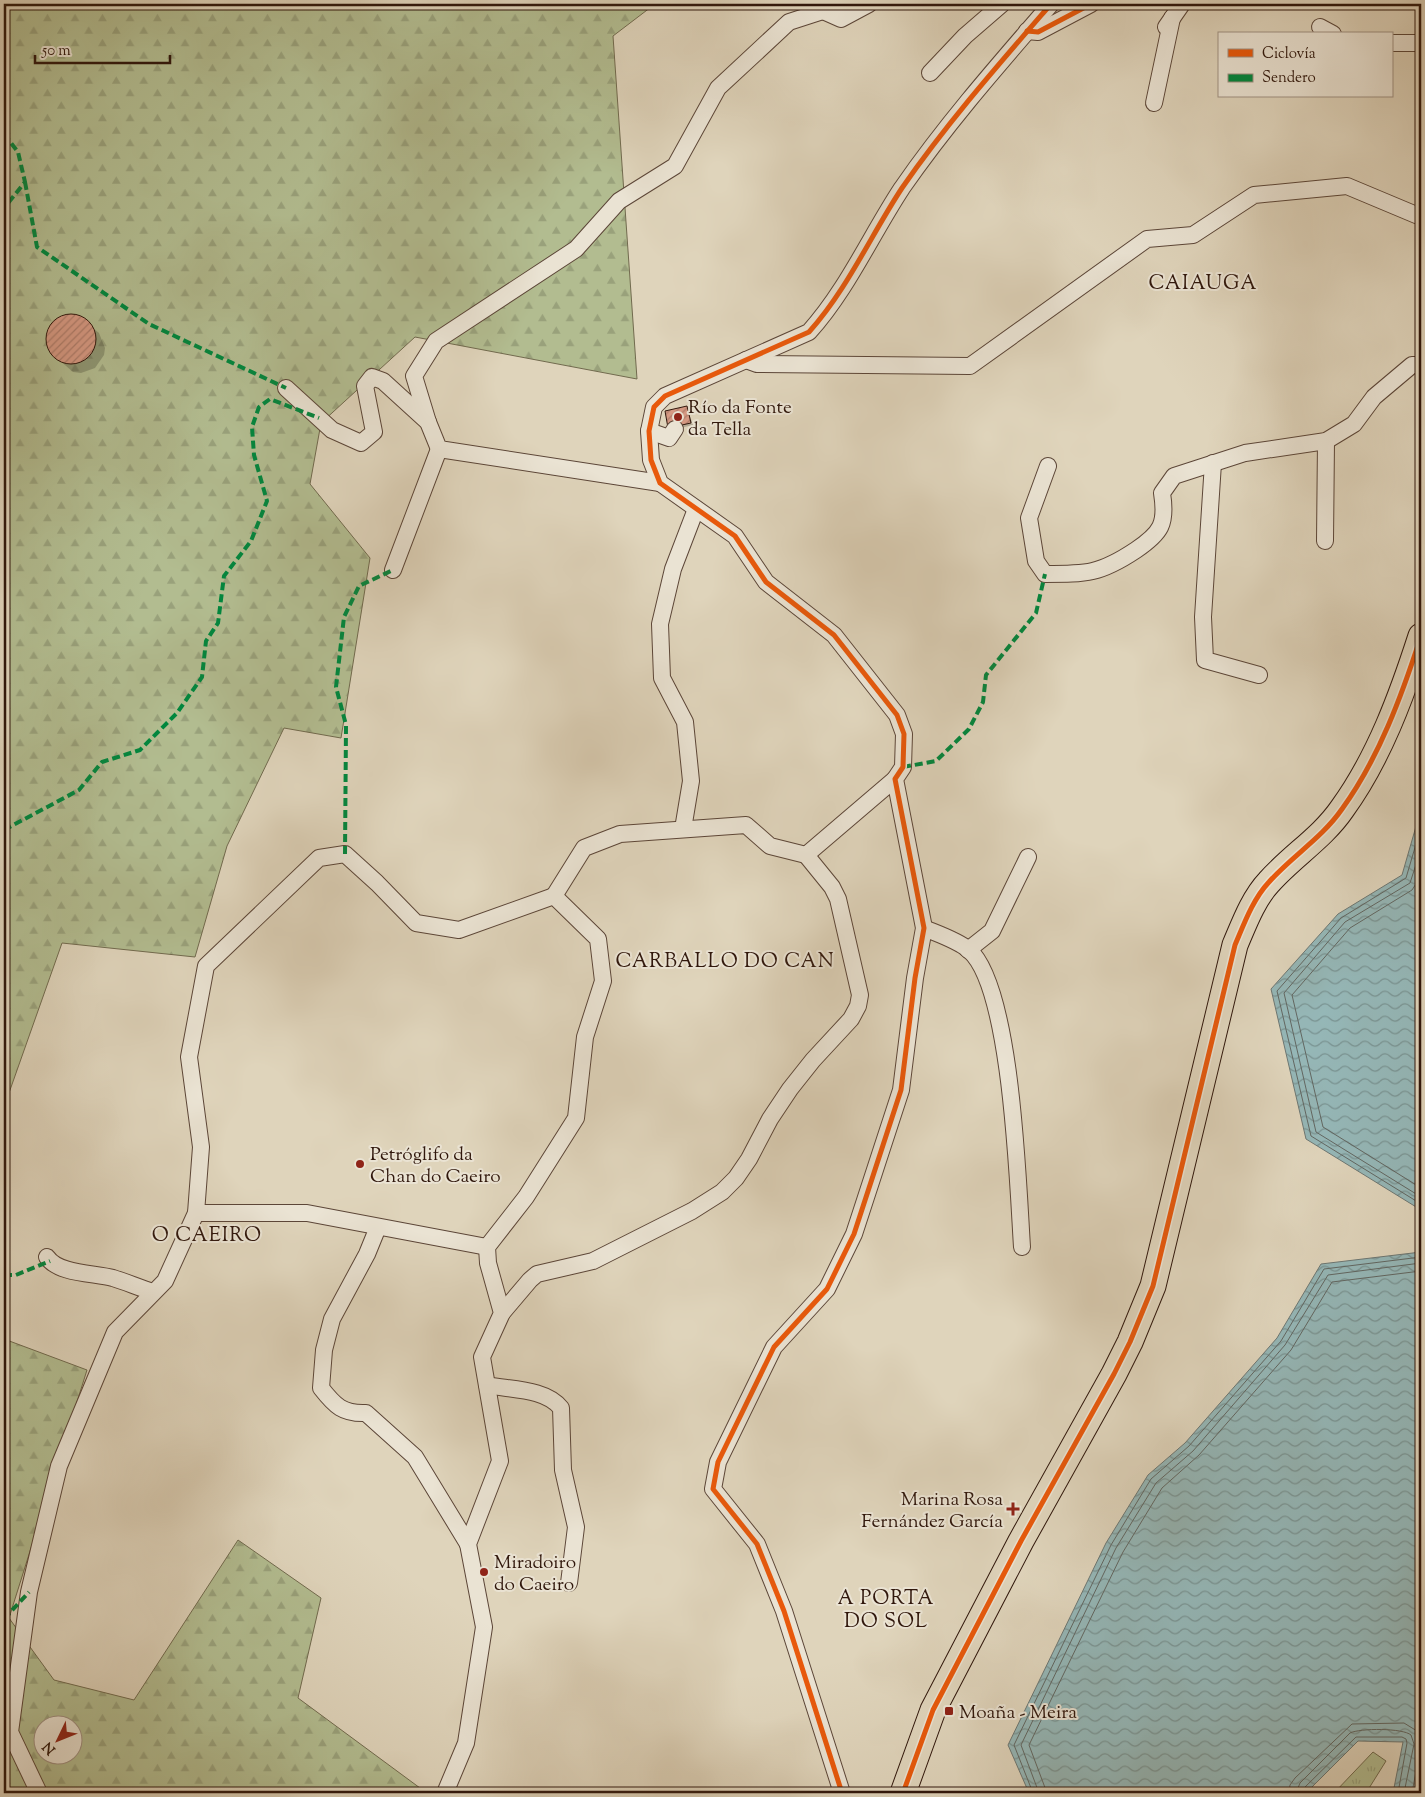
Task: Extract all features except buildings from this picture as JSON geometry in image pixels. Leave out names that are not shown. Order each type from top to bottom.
[{"type":"main road","points":[[903,1793],[933,1710],[1020,1541],[1130,1342],[1153,1286],[1235,946],[1250,912],[1269,882],[1310,845],[1342,810],[1368,768],[1403,690],[1421,636]]},
{"type":"street","points":[[393,570],[439,449],[428,422],[414,376],[436,341],[576,249],[620,201],[675,166],[718,88],[789,22],[822,7],[841,20],[869,4]]},
{"type":"street","points":[[930,74],[965,36],[1002,4]]},
{"type":"street","points":[[660,483],[651,460],[649,431],[654,407],[665,396],[809,332],[826,313],[903,188],[975,90],[1051,4]]},
{"type":"street","points":[[1027,31],[1038,32],[1091,4]]},
{"type":"street","points":[[1158,38],[1182,4]]},
{"type":"street","points":[[1154,102],[1172,18]]},
{"type":"street","points":[[1392,43],[1421,42]]},
{"type":"street","points":[[746,360],[757,364],[970,366],[1147,239],[1193,235],[1254,195],[1347,186],[1421,217]]},
{"type":"street","points":[[1048,466],[1029,518],[1036,562],[1045,574],[1082,574],[1111,567],[1156,536],[1166,514],[1162,493],[1174,476],[1245,453],[1326,441],[1354,424],[1374,397],[1412,365],[1421,365]]},
{"type":"street","points":[[286,388],[332,430],[361,443],[374,432],[365,386],[372,377],[384,381],[428,422]]},
{"type":"street","points":[[649,431],[669,438],[675,429]]},
{"type":"street","points":[[1325,541],[1326,441]]},
{"type":"street","points":[[439,449],[660,483],[735,536],[766,582],[780,595],[834,635],[897,715],[904,734],[903,768],[895,779],[806,855]]},
{"type":"street","points":[[1214,463],[1203,617],[1205,660],[1259,675]]},
{"type":"street","points":[[683,829],[691,781],[685,722],[662,678],[660,624],[673,569],[696,509]]},
{"type":"street","points":[[842,1793],[784,1611],[757,1544],[713,1489],[718,1462],[774,1347],[827,1289],[854,1234],[901,1090],[915,978],[924,928],[895,779]]},
{"type":"street","points":[[39,1793],[10,1732],[29,1592],[59,1466],[115,1332],[165,1281],[196,1213],[201,1147],[189,1057],[206,966],[319,858],[345,854],[377,882],[416,923],[459,930],[554,896],[584,848],[620,834],[746,825],[770,846],[806,855],[832,887],[838,899],[860,995],[858,1006],[850,1020],[813,1060],[790,1089],[770,1119],[749,1159],[736,1178],[722,1192],[692,1211],[593,1261],[537,1274],[502,1313],[482,1357],[500,1461],[468,1544]]},
{"type":"street","points":[[968,950],[992,931],[1028,857]]},
{"type":"street","points":[[502,1313],[488,1263],[487,1247],[526,1197],[576,1118],[585,1037],[603,982],[598,939],[554,896]]},
{"type":"street","points":[[924,928],[968,950],[978,962],[991,989],[1003,1036],[1022,1247]]},
{"type":"street","points":[[196,1213],[307,1213],[487,1247]]},
{"type":"street","points":[[378,1227],[363,1262],[332,1319],[324,1350],[321,1388],[332,1401],[350,1414],[366,1413],[415,1457],[468,1544],[484,1627],[466,1743],[445,1793]]},
{"type":"street","points":[[47,1257],[50,1261],[76,1272],[112,1277],[154,1292]]},
{"type":"street","points":[[487,1385],[539,1394],[555,1400],[561,1408],[563,1470],[576,1527],[569,1583]]},
{"type":"green space","points":[[4,4],[655,4],[613,36],[637,379],[415,337],[321,423],[310,484],[370,558],[341,738],[284,728],[227,846],[195,957],[62,943],[4,1107]]},
{"type":"green space","points":[[4,1339],[87,1370],[9,1618],[54,1680],[134,1700],[238,1540],[321,1598],[298,1698],[420,1788],[417,1793],[4,1793]]},
{"type":"green space","points":[[1373,1752],[1386,1761],[1366,1793],[1334,1793]]},
{"type":"water","points":[[1421,809],[1421,1210],[1306,1139],[1271,989],[1338,914],[1402,875]]},
{"type":"water","points":[[1421,1252],[1421,1793],[1393,1793],[1403,1742],[1358,1741],[1306,1793],[1029,1793],[1008,1745],[1106,1543],[1148,1475],[1185,1443],[1277,1338],[1321,1264]]},
{"type":"marked path","points":[[4,134],[18,152],[25,182],[5,207],[4,212]]},
{"type":"marked path","points":[[25,182],[37,247],[149,324],[286,388]]},
{"type":"marked path","points":[[4,830],[79,790],[102,762],[140,750],[177,713],[202,677],[206,641],[218,623],[224,576],[251,541],[267,501],[254,455],[252,427],[259,407],[270,399],[319,418]]},
{"type":"marked path","points":[[345,854],[346,725],[336,687],[344,617],[359,586],[393,570]]},
{"type":"marked path","points":[[903,767],[936,761],[969,729],[983,702],[986,675],[1036,613],[1045,574]]},
{"type":"marked path","points":[[4,1275],[16,1275],[50,1261]]},
{"type":"marked path","points":[[4,1619],[29,1592]]},
{"type":"cycle path","points":[[842,1793],[784,1611],[757,1544],[713,1489],[718,1462],[774,1347],[827,1289],[854,1234],[901,1090],[915,978],[924,928],[895,779],[903,767],[904,734],[897,715],[834,635],[766,582],[735,536],[660,483],[651,460],[649,431],[654,407],[665,396],[809,332],[835,298],[902,188],[919,164],[974,94],[1051,4]]},
{"type":"cycle path","points":[[1027,31],[1038,32],[1091,4]]},
{"type":"cycle path","points":[[903,1793],[933,1710],[1021,1541],[1114,1374],[1130,1342],[1153,1286],[1235,945],[1245,920],[1263,889],[1325,829],[1342,809],[1355,789],[1388,726],[1421,636]]},
{"type":"place","name":"Río da Fonte da Tella","points":[[678,417]]},
{"type":"place","name":"Petróglifo da Chan do Caeiro","points":[[360,1164]]},
{"type":"place","name":"Marina Rosa Fernández García","points":[[1013,1509]]},
{"type":"place","name":"Miradoiro do Caeiro","points":[[484,1572]]},
{"type":"place","name":"Moaña - Meira","points":[[949,1711]]},
{"type":"district","name":"CAIAUGA","points":[[1203,282]]},
{"type":"district","name":"CARBALLO DO CAN","points":[[725,960]]},
{"type":"district","name":"O CAEIRO","points":[[207,1234]]},
{"type":"district","name":"A PORTA DO SOL","points":[[886,1608]]}]
